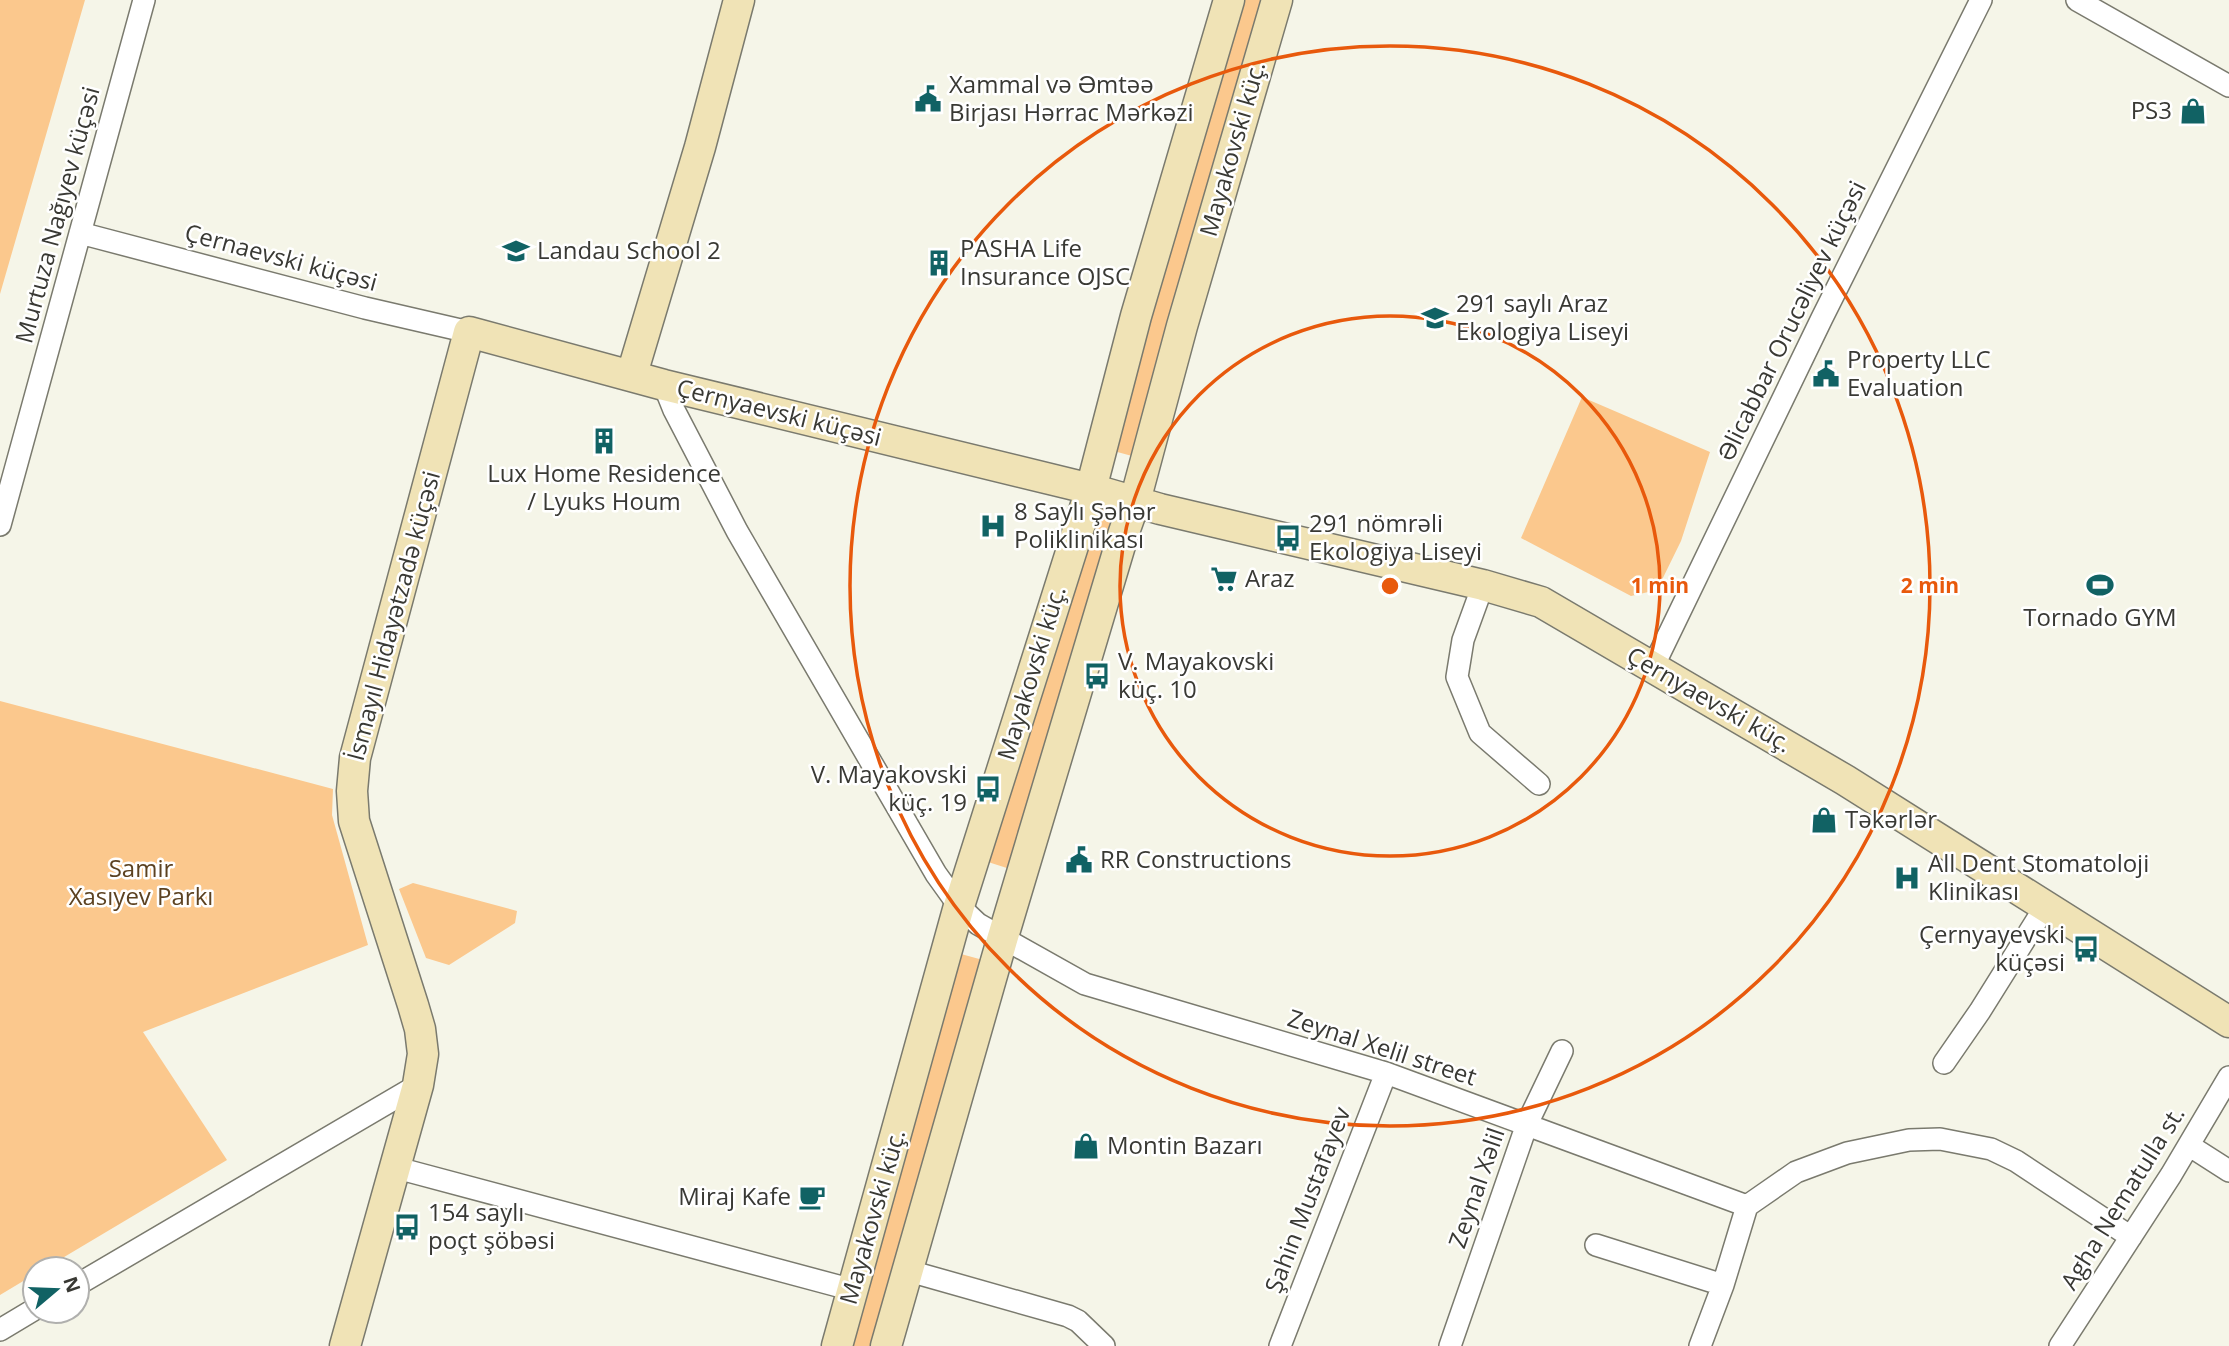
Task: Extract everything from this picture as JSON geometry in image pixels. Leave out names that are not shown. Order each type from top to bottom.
[{"type":"street","name":"Murtuza Nağıyev küçəsi","points":[[0,525],[144,0]]},
{"type":"street","points":[[632,374],[700,147],[739,0]]},
{"type":"street","name":"Mayakovski küç.","points":[[837,1346],[959,906],[1091,489],[1136,316],[1229,0]]},
{"type":"street","name":"Mayakovski küç.","points":[[886,1346],[1002,940],[1135,501],[1185,313],[1277,0]]},
{"type":"street","name":"Əlicabbar Orucəliyev küçəsi","points":[[1653,667],[1981,0]]},
{"type":"street","points":[[2077,0],[2229,86]]},
{"type":"street","name":"Çernaevski küçəsi","points":[[80,233],[365,308],[469,332]]},
{"type":"street","name":"Çernyaevski küçəsi","points":[[469,332],[664,384],[1135,501]]},
{"type":"street","name":"İsmayıl Hidayətzadə küçəsi","points":[[345,1346],[397,1168],[418,1086],[423,1054],[421,1029],[354,821],[352,791],[355,758],[469,332]]},
{"type":"street","name":"Zeynal Xelil street","points":[[664,384],[674,410],[737,531],[936,874],[959,906],[978,924],[1002,940],[1085,984],[1386,1073],[1747,1206]]},
{"type":"street","name":"Çernyaevski küç.","points":[[1135,501],[1483,585],[1541,602],[1846,780],[2229,1022]]},
{"type":"street","points":[[1483,585],[1463,640],[1457,677],[1480,733],[1539,784]]},
{"type":"street","points":[[1944,1063],[2045,907]]},
{"type":"street","name":"Zeynal Xəlil","points":[[1450,1346],[1527,1124],[1562,1051]]},
{"type":"street","name":"Şahin Mustafayev","points":[[1280,1346],[1386,1073]]},
{"type":"street","name":"Agha Nematulla st.","points":[[2060,1346],[2190,1146],[2229,1077]]},
{"type":"street","points":[[91,1277],[418,1086]]},
{"type":"street","points":[[1700,1346],[1723,1285],[1747,1206],[1796,1172],[1847,1153],[1909,1140],[1940,1139],[1991,1149],[2016,1161],[2131,1237]]},
{"type":"street","points":[[2190,1146],[2229,1171]]},
{"type":"street","points":[[397,1168],[853,1290]]},
{"type":"street","points":[[1596,1245],[1723,1285]]},
{"type":"street","points":[[908,1271],[1068,1316],[1078,1321],[1104,1346]]},
{"type":"street","points":[[0,1330],[21,1317]]},
{"type":"green space","points":[[0,0],[85,0],[0,294]]},
{"type":"green space","points":[[1241,0],[1266,0],[1132,456],[1110,450]]},
{"type":"green space","points":[[1582,397],[1710,452],[1681,541],[1657,590],[1631,596],[1521,538]]},
{"type":"green space","points":[[1098,499],[1120,506],[1010,869],[988,862]]},
{"type":"green space","name":"Samir Xasıyev Parkı","points":[[0,701],[333,789],[332,815],[368,945],[143,1032],[227,1160],[68,1255],[21,1255],[21,1282],[0,1295]]},
{"type":"green space","points":[[413,883],[517,911],[515,923],[449,965],[426,958],[399,889]]},
{"type":"green space","points":[[961,954],[983,960],[873,1346],[849,1346]]},
{"type":"place","name":"Xammal və Əmtəə Birjası Hərrac Mərkəzi","points":[[928,99]]},
{"type":"place","name":"PS3","points":[[2193,111]]},
{"type":"place","name":"Landau School 2","points":[[516,251]]},
{"type":"place","name":"PASHA Life Insurance OJSC","points":[[939,263]]},
{"type":"place","name":"291 saylı Araz Ekologiya Liseyi","points":[[1435,318]]},
{"type":"place","name":"Property LLC Evaluation","points":[[1826,374]]},
{"type":"place","name":"Lux Home Residence / Lyuks Houm","points":[[604,441]]},
{"type":"place","name":"8 Saylı Şəhər Poliklinikası","points":[[993,526]]},
{"type":"place","name":"291 nömrəli Ekologiya Liseyi","points":[[1288,538]]},
{"type":"place","name":"Araz","points":[[1224,579]]},
{"type":"place","name":"Tornado GYM","points":[[2100,585]]},
{"type":"place","name":"V. Mayakovski küç. 10","points":[[1097,676]]},
{"type":"place","name":"V. Mayakovski küç. 19","points":[[988,789]]},
{"type":"place","name":"Təkərlər","points":[[1824,820]]},
{"type":"place","name":"RR Constructions","points":[[1079,860]]},
{"type":"place","name":"All Dent Stomatoloji Klinikası","points":[[1907,878]]},
{"type":"place","name":"Çernyayevski küçəsi","points":[[2086,949]]},
{"type":"place","name":"Montin Bazarı","points":[[1086,1146]]},
{"type":"place","name":"Miraj Kafe","points":[[812,1197]]},
{"type":"place","name":"154 saylı poçt şöbəsi","points":[[407,1227]]}]
